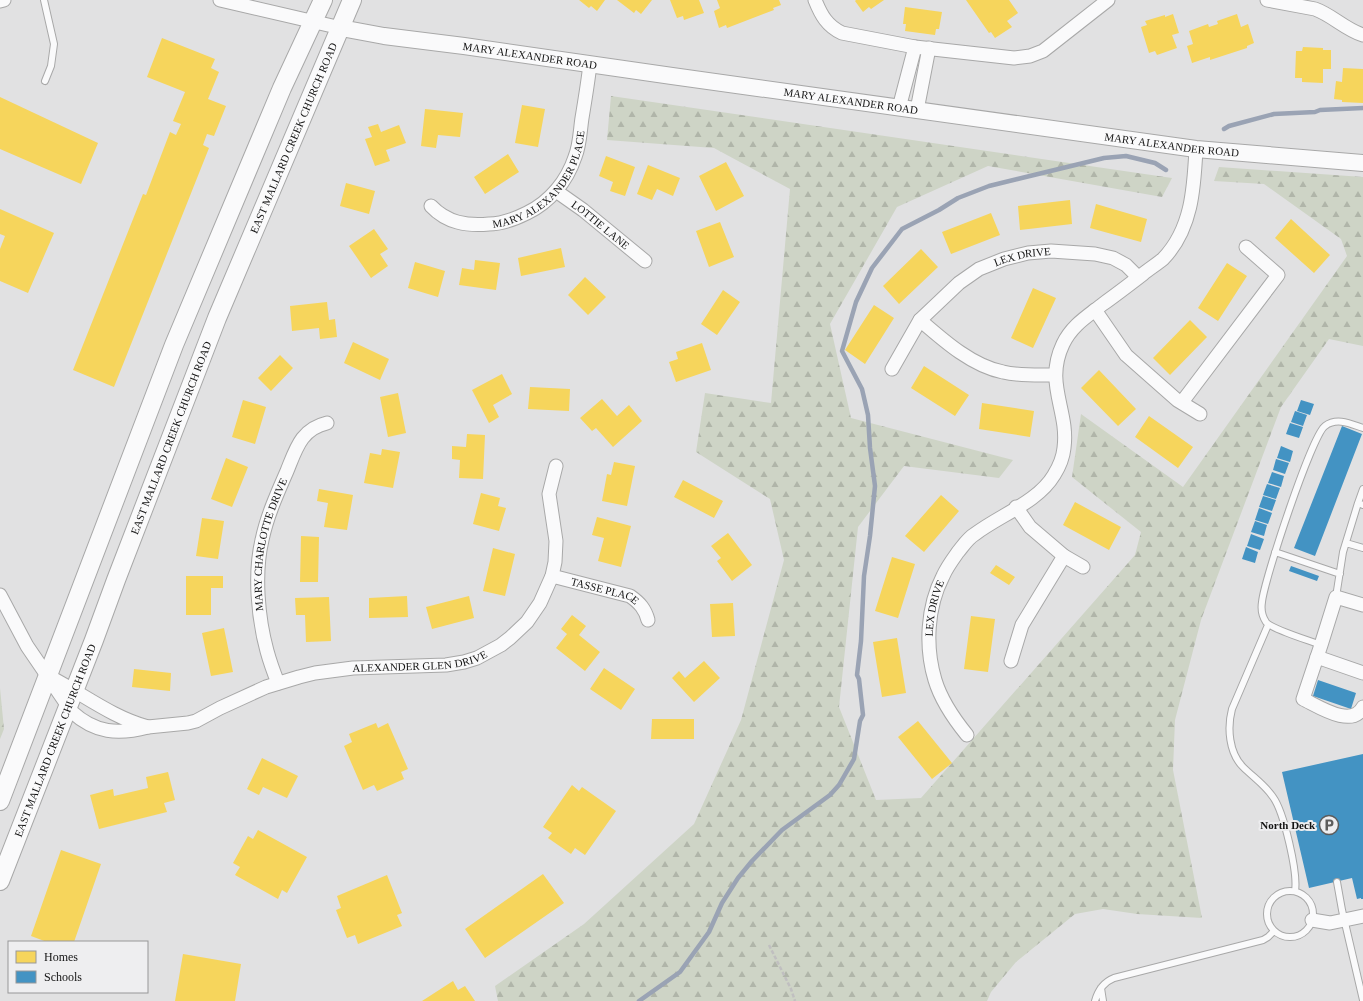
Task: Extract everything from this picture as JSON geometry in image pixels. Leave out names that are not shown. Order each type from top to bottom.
[{"type":"main road","points":[[0,801],[174,345],[282,88],[323,0]]},
{"type":"main road","name":"EAST MALLARD CREEK CHURCH ROAD","points":[[0,881],[72,698],[217,318],[352,0]]},
{"type":"street","points":[[0,1],[4,0]]},
{"type":"street","points":[[220,0],[341,28]]},
{"type":"street","points":[[815,0],[825,20],[835,30],[848,35],[916,47],[1008,58],[1030,56],[1043,51],[1108,0]]},
{"type":"street","points":[[1268,0],[1315,9],[1363,35]]},
{"type":"street","name":"MARY ALEXANDER ROAD","points":[[341,28],[384,36],[1196,149],[1363,163]]},
{"type":"street","points":[[899,108],[916,47]]},
{"type":"street","points":[[917,110],[929,48]]},
{"type":"street","name":"MARY ALEXANDER PLACE","points":[[431,206],[448,220],[473,225],[494,224],[515,219],[541,205],[556,191],[568,175],[576,157],[590,64]]},
{"type":"street","name":"LEX DRIVE","points":[[967,735],[951,713],[940,693],[935,679],[929,646],[930,622],[934,597],[943,575],[964,545],[974,534],[1034,497],[1054,476],[1064,450],[1064,434],[1055,375],[1058,356],[1067,337],[1080,321],[1163,259],[1174,245],[1182,230],[1191,206],[1194,189],[1196,149]]},
{"type":"street","name":"LOTTIE LANE","points":[[556,191],[583,210],[645,261]]},
{"type":"street","points":[[1182,402],[1278,275],[1246,247]]},
{"type":"street","name":"LEX DRIVE","points":[[892,369],[920,320],[959,283],[979,269],[1004,259],[1028,253],[1051,251],[1095,254],[1113,258],[1126,265],[1138,277]]},
{"type":"street","points":[[1096,310],[1126,355],[1177,400],[1200,414]]},
{"type":"street","points":[[920,320],[962,354],[1001,372],[1034,376],[1055,375]]},
{"type":"street","name":"MARY CHARLOTTE DRIVE","points":[[278,683],[267,651],[260,617],[258,583],[262,540],[270,512],[298,444],[310,430],[327,423]]},
{"type":"street","name":"ALEXANDER GLEN DRIVE","points":[[72,698],[72,712],[94,728],[130,732],[196,721],[220,708],[278,683],[315,673],[346,669],[446,665],[477,658],[501,645],[527,622],[540,603],[552,576],[555,562],[556,540],[549,494],[556,466]]},
{"type":"street","points":[[1016,507],[1030,527],[1064,556],[1083,568]]},
{"type":"street","points":[[1011,661],[1022,625],[1064,556]]},
{"type":"street","name":"TASSE PLACE","points":[[552,576],[630,596],[639,603],[646,612],[648,620]]},
{"type":"street","name":"ALEXANDER GLEN DRIVE","points":[[0,595],[23,639],[48,676],[72,698],[148,728]]},
{"type":"street","points":[[1363,605],[1336,596],[1303,699],[1334,714],[1346,717],[1359,713],[1363,707]]},
{"type":"street","points":[[1319,651],[1363,673]]},
{"type":"street","points":[[1312,920],[1330,923],[1363,916]]},
{"type":"lane","points":[[44,0],[54,44],[51,66],[45,81]]},
{"type":"lane","points":[[1319,651],[1268,625],[1263,616],[1262,602],[1264,590],[1275,552],[1301,479],[1321,430],[1331,422],[1338,421],[1363,428]]},
{"type":"lane","points":[[1336,596],[1346,543],[1361,504],[1363,489]]},
{"type":"lane","points":[[1346,543],[1363,548]]},
{"type":"lane","points":[[1275,552],[1340,574]]},
{"type":"lane","points":[[1268,625],[1232,709],[1230,717],[1231,743],[1237,759],[1242,766],[1270,792],[1278,806],[1294,866],[1296,891]]},
{"type":"lane","points":[[1337,882],[1363,1000]]},
{"type":"lane","points":[[1289,890],[1296,891],[1301,893],[1310,902],[1313,914],[1312,920],[1310,926],[1305,931],[1293,937],[1280,935],[1274,931],[1268,919],[1267,912],[1271,900],[1276,895],[1289,890]]},
{"type":"lane","points":[[1094,1001],[1101,988],[1114,978],[1263,940],[1274,931]]},
{"type":"lane","points":[[1101,988],[1103,1001]]},
{"type":"path","points":[[769,945],[791,989],[795,1001]]},
{"type":"green space","points":[[611,96],[1172,178],[1162,197],[988,166],[897,207],[830,324],[851,418],[1013,460],[999,478],[904,466],[858,527],[839,707],[876,800],[921,798],[1135,555],[1141,532],[1072,477],[1081,414],[1183,487],[1347,256],[1341,239],[1264,184],[1214,181],[1219,167],[1363,177],[1363,346],[1329,339],[1281,407],[1201,620],[1175,720],[1173,770],[1202,918],[1137,914],[1103,909],[1075,914],[1016,962],[991,992],[987,1001],[498,1001],[495,986],[584,924],[694,824],[741,720],[784,560],[770,499],[696,452],[705,393],[771,403],[790,189],[714,148],[607,140]]},
{"type":"green space","points":[[0,688],[4,729],[0,739]]},
{"type":"building: Homes","points":[[579,0],[605,0],[597,11],[591,6],[589,8]]},
{"type":"building: Homes","points":[[617,0],[652,0],[641,14],[636,10],[634,13]]},
{"type":"building: Homes","points":[[670,0],[699,0],[704,13],[684,20],[683,16],[677,18]]},
{"type":"building: Homes","points":[[717,0],[779,0],[781,5],[773,8],[774,10],[727,28],[726,25],[719,28],[714,11],[720,8]]},
{"type":"building: Homes","points":[[884,0],[871,9],[869,7],[863,12],[855,1]]},
{"type":"building: Homes","points":[[966,0],[1009,0],[1018,13],[1007,21],[1012,27],[995,38],[991,32],[989,33]]},
{"type":"building: Homes","points":[[905,7],[942,12],[939,29],[936,29],[935,35],[905,31],[906,24],[903,24]]},
{"type":"building: Homes","points":[[1173,14],[1179,33],[1172,35],[1177,48],[1157,55],[1155,51],[1149,53],[1141,27],[1147,25],[1145,21]]},
{"type":"building: Homes","points":[[1237,14],[1241,27],[1248,24],[1254,43],[1247,46],[1247,48],[1210,60],[1210,57],[1192,63],[1187,46],[1193,44],[1189,31],[1208,24],[1209,27],[1218,24],[1217,21]]},
{"type":"building: Homes","points":[[162,38],[215,59],[211,68],[219,72],[208,99],[226,106],[214,136],[207,134],[203,145],[209,148],[114,387],[73,370],[143,194],[146,195],[170,132],[176,135],[181,124],[173,121],[185,92],[147,77]]},
{"type":"building: Homes","points":[[1303,47],[1331,50],[1331,69],[1323,69],[1323,83],[1302,82],[1302,78],[1295,78],[1296,51],[1302,51]]},
{"type":"building: Homes","points":[[1343,68],[1363,69],[1363,103],[1342,102],[1342,100],[1334,99],[1336,81],[1342,82]]},
{"type":"building: Homes","points":[[0,97],[98,143],[81,184],[0,149]]},
{"type":"building: Homes","points":[[522,105],[545,109],[538,147],[515,143]]},
{"type":"building: Homes","points":[[425,109],[463,113],[460,137],[438,135],[436,148],[421,146]]},
{"type":"building: Homes","points":[[378,124],[381,132],[399,125],[406,143],[386,150],[390,161],[375,166],[365,139],[372,137],[368,127]]},
{"type":"building: Homes","points":[[508,154],[519,172],[485,194],[474,177]]},
{"type":"building: Homes","points":[[606,156],[635,167],[625,196],[610,191],[613,182],[599,176]]},
{"type":"building: Homes","points":[[726,162],[744,196],[716,211],[699,176]]},
{"type":"building: Homes","points":[[648,165],[680,178],[673,196],[657,189],[652,200],[637,194]]},
{"type":"building: Homes","points":[[346,183],[375,191],[369,214],[340,206]]},
{"type":"building: Homes","points":[[1070,200],[1072,224],[1020,230],[1018,206]]},
{"type":"building: Homes","points":[[1096,204],[1147,219],[1141,242],[1090,228]]},
{"type":"building: Homes","points":[[0,209],[54,233],[28,293],[0,281],[0,249],[5,236],[0,234]]},
{"type":"building: Homes","points":[[991,213],[1000,235],[951,254],[942,232]]},
{"type":"building: Homes","points":[[1291,219],[1330,255],[1314,273],[1275,238]]},
{"type":"building: Homes","points":[[720,222],[734,257],[709,267],[696,231]]},
{"type":"building: Homes","points":[[374,229],[388,249],[380,254],[388,266],[371,278],[349,246]]},
{"type":"building: Homes","points":[[561,248],[565,267],[521,276],[518,258]]},
{"type":"building: Homes","points":[[921,249],[938,267],[899,304],[883,286]]},
{"type":"building: Homes","points":[[475,260],[500,263],[496,290],[459,285],[462,268],[474,270]]},
{"type":"building: Homes","points":[[415,262],[445,271],[438,297],[408,288]]},
{"type":"building: Homes","points":[[1227,263],[1247,276],[1218,321],[1198,308]]},
{"type":"building: Homes","points":[[585,277],[606,297],[588,315],[568,295]]},
{"type":"building: Homes","points":[[1033,288],[1056,298],[1033,348],[1011,338]]},
{"type":"building: Homes","points":[[723,290],[740,302],[717,335],[701,324]]},
{"type":"building: Homes","points":[[327,302],[329,320],[335,319],[337,337],[320,339],[319,328],[292,331],[290,306]]},
{"type":"building: Homes","points":[[874,305],[894,318],[865,364],[845,350]]},
{"type":"building: Homes","points":[[1190,320],[1207,337],[1170,375],[1153,358]]},
{"type":"building: Homes","points":[[353,342],[389,359],[380,380],[344,363]]},
{"type":"building: Homes","points":[[702,343],[711,370],[676,382],[669,362],[678,359],[676,352]]},
{"type":"building: Homes","points":[[280,355],[293,368],[271,391],[258,378]]},
{"type":"building: Homes","points":[[924,366],[969,395],[955,416],[911,388]]},
{"type":"building: Homes","points":[[1099,370],[1136,409],[1118,426],[1081,388]]},
{"type":"building: Homes","points":[[502,374],[512,394],[493,405],[499,417],[489,423],[472,390]]},
{"type":"building: Homes","points":[[530,387],[570,389],[569,411],[528,409]]},
{"type":"building: Homes","points":[[398,393],[406,433],[388,437],[380,397]]},
{"type":"building: Homes","points":[[602,399],[617,416],[629,405],[642,421],[613,447],[596,428],[592,431],[580,418]]},
{"type":"building: Homes","points":[[243,400],[266,407],[255,444],[232,437]]},
{"type":"building: Homes","points":[[982,403],[1034,411],[1030,437],[979,429]]},
{"type":"building: Homes","points":[[1149,416],[1193,447],[1178,468],[1135,437]]},
{"type":"building: Homes","points":[[467,434],[485,435],[483,479],[459,478],[460,460],[452,459],[452,446],[466,447]]},
{"type":"building: Homes","points":[[382,449],[400,452],[393,488],[364,483],[370,453],[381,455]]},
{"type":"building: Homes","points":[[226,458],[248,467],[232,507],[211,499]]},
{"type":"building: Homes","points":[[614,462],[635,466],[627,506],[602,501],[607,474],[611,475]]},
{"type":"building: Homes","points":[[683,480],[723,501],[714,518],[674,497]]},
{"type":"building: Homes","points":[[319,489],[353,495],[347,530],[324,527],[328,503],[317,501]]},
{"type":"building: Homes","points":[[481,493],[500,498],[498,506],[506,508],[499,531],[473,524]]},
{"type":"building: Homes","points":[[941,495],[959,511],[924,552],[905,536]]},
{"type":"building: Homes","points":[[1075,502],[1121,527],[1109,550],[1063,525]]},
{"type":"building: Homes","points":[[597,517],[631,526],[621,567],[598,561],[604,538],[592,535]]},
{"type":"building: Homes","points":[[202,518],[224,521],[218,559],[196,556]]},
{"type":"building: Homes","points":[[728,533],[752,565],[732,581],[717,561],[721,558],[711,546]]},
{"type":"building: Homes","points":[[301,536],[319,537],[318,582],[300,582]]},
{"type":"building: Homes","points":[[493,548],[515,554],[505,596],[483,591]]},
{"type":"building: Homes","points":[[892,557],[915,564],[898,618],[875,611]]},
{"type":"building: Homes","points":[[996,565],[1015,577],[1009,585],[990,573]]},
{"type":"building: Homes","points":[[186,576],[223,576],[223,588],[211,588],[211,615],[186,615]]},
{"type":"building: Homes","points":[[407,596],[408,617],[369,618],[369,598]]},
{"type":"building: Homes","points":[[469,596],[474,618],[432,629],[426,607]]},
{"type":"building: Homes","points":[[329,597],[331,641],[306,642],[305,615],[296,615],[295,598]]},
{"type":"building: Homes","points":[[733,603],[735,636],[712,637],[710,604]]},
{"type":"building: Homes","points":[[572,615],[586,626],[579,635],[600,652],[585,671],[556,648],[567,634],[561,629]]},
{"type":"building: Homes","points":[[971,616],[995,619],[988,672],[964,669]]},
{"type":"building: Homes","points":[[224,628],[233,672],[211,676],[202,633]]},
{"type":"building: Homes","points":[[897,638],[906,693],[882,697],[873,642]]},
{"type":"building: Homes","points":[[704,661],[720,678],[694,702],[672,678],[679,671],[685,678]]},
{"type":"building: Homes","points":[[604,668],[635,689],[621,710],[590,689]]},
{"type":"building: Homes","points":[[134,669],[171,673],[170,691],[132,687]]},
{"type":"building: Homes","points":[[652,719],[694,719],[694,739],[651,739]]},
{"type":"building: Homes","points":[[918,721],[952,763],[932,779],[898,737]]},
{"type":"building: Homes","points":[[376,723],[378,728],[388,723],[408,769],[401,772],[404,779],[377,791],[374,785],[363,790],[344,746],[352,742],[349,734]]},
{"type":"building: Homes","points":[[262,758],[298,776],[287,798],[263,787],[259,795],[247,789]]},
{"type":"building: Homes","points":[[168,772],[175,800],[164,803],[167,812],[99,829],[90,795],[113,789],[114,796],[148,788],[146,777]]},
{"type":"building: Homes","points":[[572,785],[579,791],[582,787],[616,811],[585,855],[575,848],[571,854],[548,838],[552,833],[543,827]]},
{"type":"building: Homes","points":[[258,830],[307,857],[287,893],[282,890],[278,899],[235,875],[240,867],[233,863],[248,836],[253,839]]},
{"type":"building: Homes","points":[[61,850],[101,864],[74,941],[44,941],[31,936]]},
{"type":"building: Homes","points":[[543,874],[564,903],[485,958],[465,929]]},
{"type":"building: Homes","points":[[387,875],[402,913],[397,915],[402,926],[358,944],[355,935],[347,938],[336,910],[341,908],[337,896]]},
{"type":"building: Homes","points":[[183,954],[241,964],[235,1001],[175,1001]]},
{"type":"building: Homes","points":[[453,981],[458,990],[465,986],[475,1001],[422,1001]]},
{"type":"building: Schools","points":[[1301,400],[1314,404],[1310,415],[1297,411]]},
{"type":"building: Schools","points":[[1295,411],[1307,415],[1303,426],[1291,422]]},
{"type":"building: Schools","points":[[1290,423],[1303,427],[1299,438],[1286,434]]},
{"type":"building: Schools","points":[[1342,426],[1362,434],[1315,556],[1294,548]]},
{"type":"building: Schools","points":[[1281,446],[1293,451],[1290,462],[1277,458]]},
{"type":"building: Schools","points":[[1276,459],[1289,463],[1285,474],[1273,470]]},
{"type":"building: Schools","points":[[1272,472],[1284,476],[1281,487],[1268,483]]},
{"type":"building: Schools","points":[[1267,484],[1280,488],[1276,499],[1263,495]]},
{"type":"building: Schools","points":[[1263,496],[1276,500],[1272,511],[1259,507]]},
{"type":"building: Schools","points":[[1259,508],[1272,513],[1268,524],[1255,520]]},
{"type":"building: Schools","points":[[1255,521],[1267,525],[1264,536],[1251,532]]},
{"type":"building: Schools","points":[[1251,534],[1264,539],[1260,550],[1247,546]]},
{"type":"building: Schools","points":[[1246,547],[1258,552],[1255,563],[1242,559]]},
{"type":"building: Schools","points":[[1291,566],[1319,576],[1317,581],[1289,571]]},
{"type":"building: Schools","points":[[1318,680],[1356,693],[1351,709],[1313,696]]},
{"type":"building: Schools","name":"North Deck","points":[[1363,754],[1363,899],[1357,899],[1352,878],[1309,888],[1282,772]]},
{"type":"waterway","points":[[1224,129],[1229,126],[1274,114],[1363,108]]},
{"type":"waterway","points":[[639,1001],[680,972],[709,932],[722,903],[738,878],[782,830],[830,795],[839,785],[854,759],[860,721],[863,715],[859,679],[857,675],[861,641],[864,576],[875,486],[870,448],[868,415],[862,389],[842,351],[856,302],[872,268],[902,229],[939,210],[958,198],[989,186],[1104,158],[1126,156],[1155,163],[1166,170]]},
{"type":"place","name":"North Deck","points":[[1329,825]]}]
